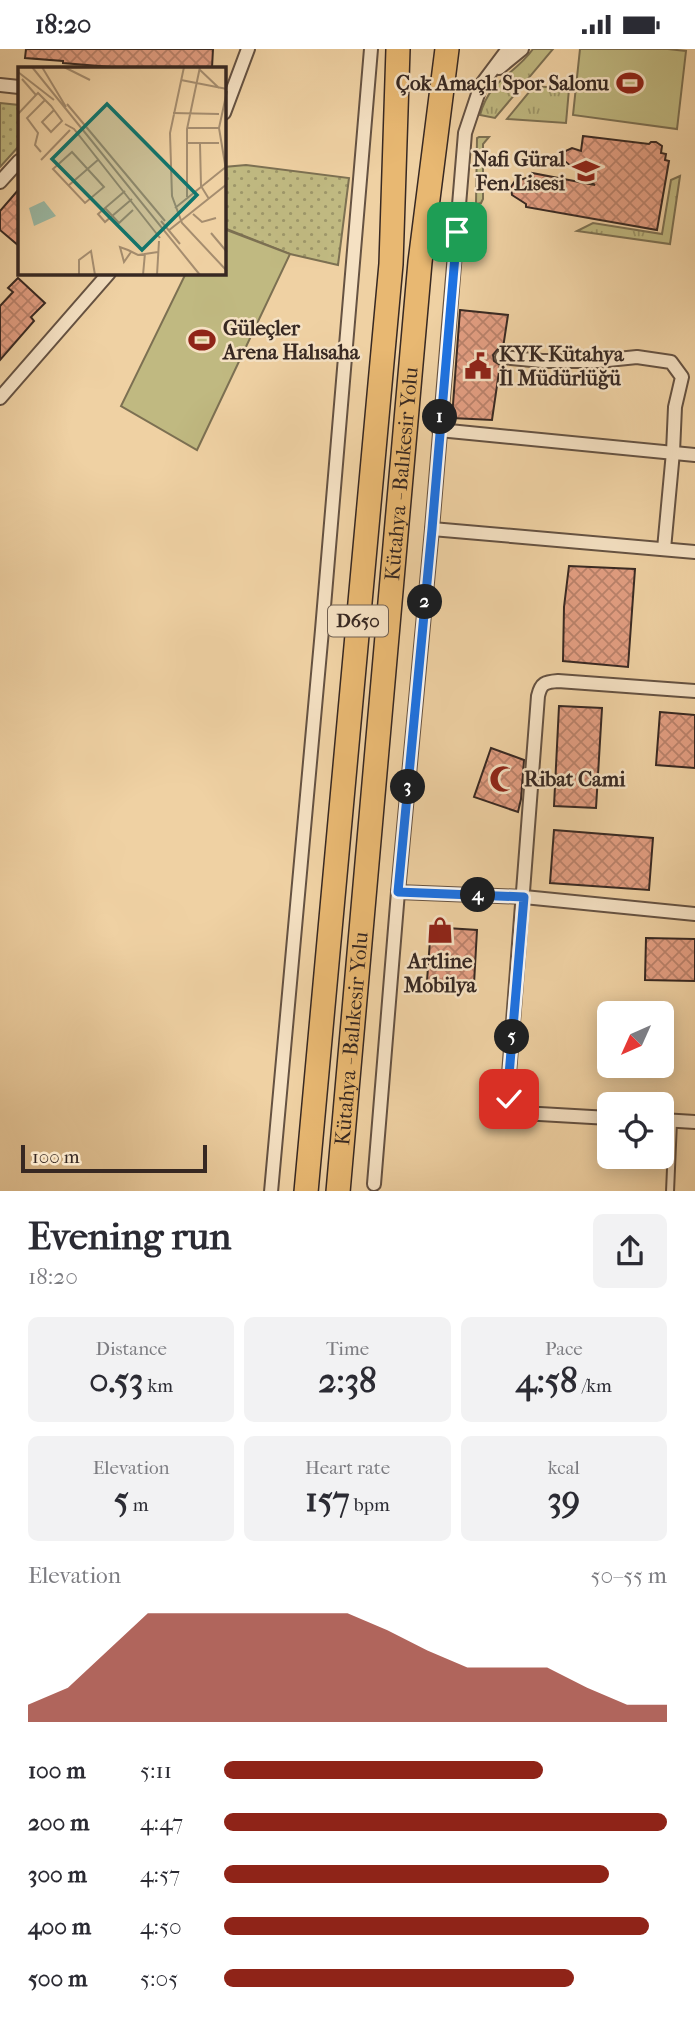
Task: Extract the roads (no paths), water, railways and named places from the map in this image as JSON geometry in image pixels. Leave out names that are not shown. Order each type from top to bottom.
[{"type":"highway","name":"Kütahya - Balıkesir Yolu","points":[[306,1191],[391,264],[398,49]]},
{"type":"highway","name":"Kütahya - Balıkesir Yolu","points":[[338,1191],[420,262],[447,49]]},
{"type":"street","points":[[226,106],[248,49]]},
{"type":"street","points":[[271,1191],[371,49]]},
{"type":"street","points":[[374,1189],[465,133],[481,85],[508,49]]},
{"type":"street","points":[[481,85],[522,49]]},
{"type":"street","points":[[0,85],[18,87]]},
{"type":"street","points":[[0,182],[18,162]]},
{"type":"street","points":[[0,398],[107,275]]},
{"type":"street","points":[[502,357],[542,361],[598,361],[638,357],[671,362],[682,377],[675,407],[664,549]]},
{"type":"street","points":[[439,430],[695,455]]},
{"type":"street","points":[[432,529],[695,552]]},
{"type":"street","points":[[597,1117],[522,1113],[509,1099],[540,686],[545,682],[558,681],[695,691]]},
{"type":"street","points":[[398,892],[524,897],[695,914]]},
{"type":"street","points":[[674,1121],[695,1122]]},
{"type":"lane","points":[[669,1169],[670,1191]]},
{"type":"place","name":"Çok Amaçlı Spor Salonu","points":[[630,83]]},
{"type":"place","name":"Nafi Güral Fen Lisesi","points":[[586,171]]},
{"type":"place","name":"Güleçler Arena Halısaha","points":[[202,340]]},
{"type":"place","name":"KYK Kütahya İl Müdürlüğü","points":[[478,366]]},
{"type":"place","name":"Ribat Cami","points":[[503,779]]},
{"type":"place","name":"Artline Mobilya","points":[[440,930]]}]
